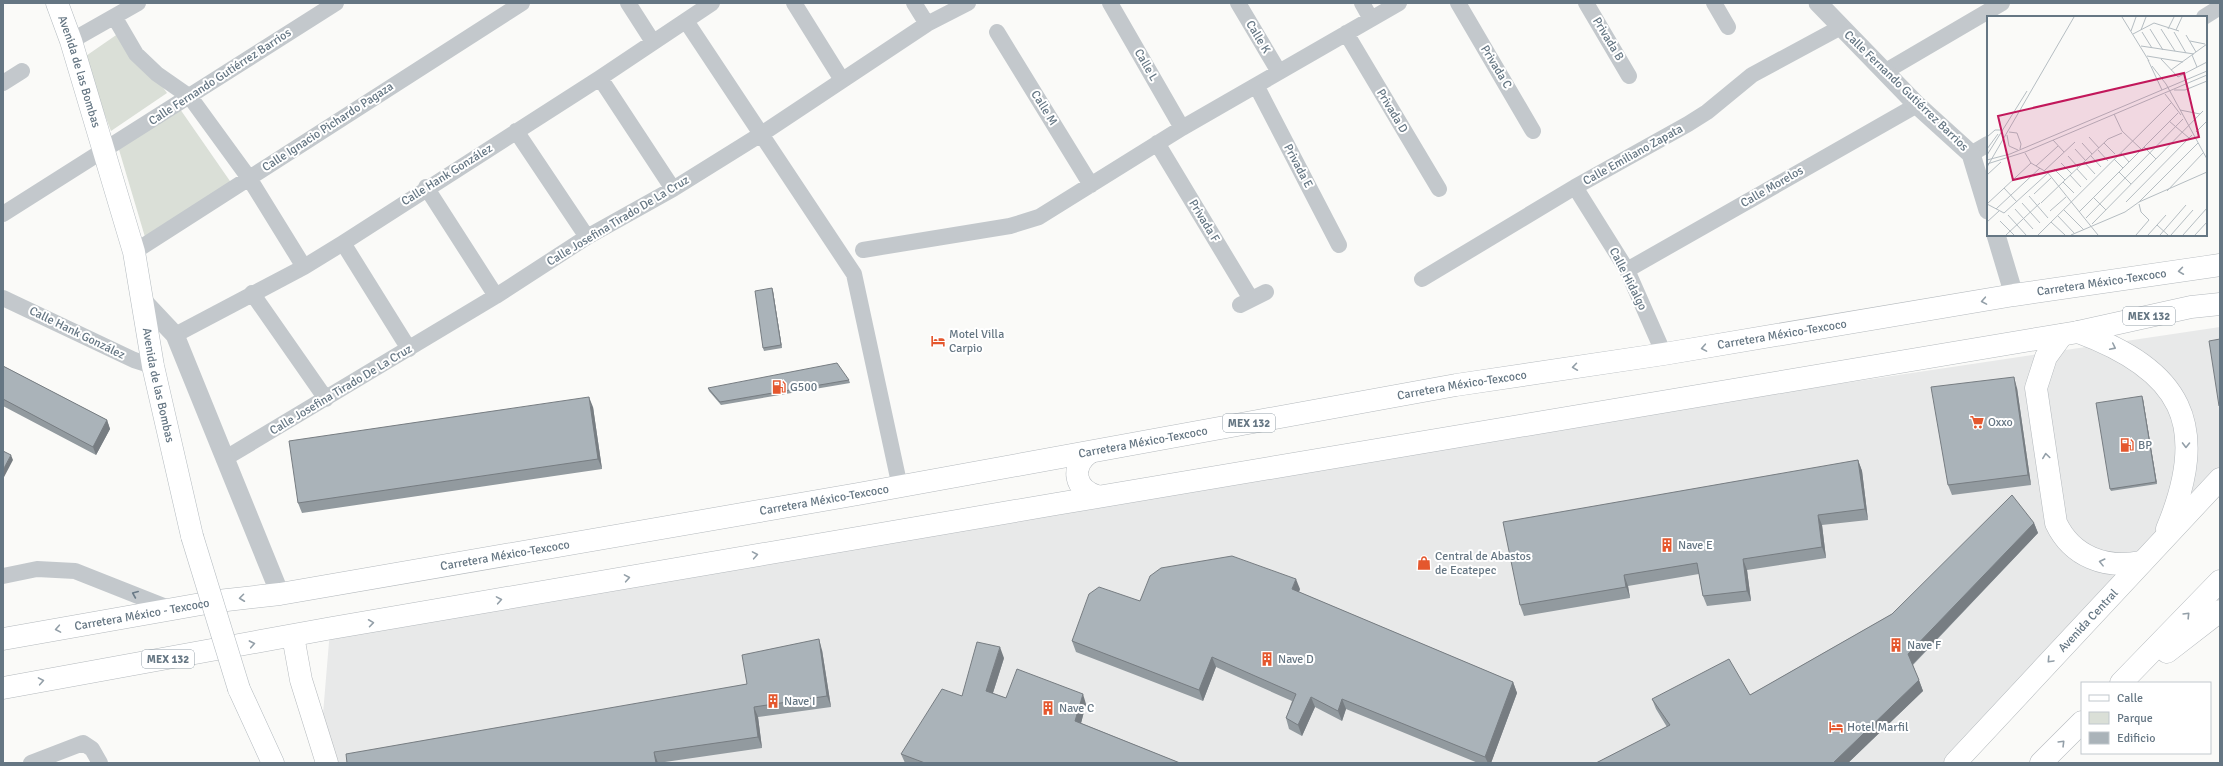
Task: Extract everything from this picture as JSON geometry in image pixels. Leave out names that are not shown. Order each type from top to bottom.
[{"type":"main road","name":"Avenida de las Bombas","points":[[56,3],[71,41],[134,252],[153,366],[192,536],[239,689],[273,763]]},
{"type":"main road","name":"Carretera México-Texcoco","points":[[280,594],[900,487],[1456,385],[1664,354],[2014,295],[2220,265]]},
{"type":"main road","name":"MEX 132","points":[[3,688],[332,628],[1097,496],[2070,333],[2191,307],[2220,304]]},
{"type":"main road","points":[[2141,562],[2118,564],[2106,563],[2090,558],[2067,542],[2056,523],[2036,388],[2043,364],[2070,333],[2118,349],[2150,370],[2161,380],[2177,404],[2186,430],[2185,461],[2179,494],[2164,537]]},
{"type":"main road","points":[[1089,453],[1079,464],[1077,478],[1084,490],[1097,496]]},
{"type":"main road","points":[[1043,461],[1056,467],[1064,478],[1064,492],[1056,504]]},
{"type":"main road","name":"Avenida Central","points":[[1955,763],[2164,537],[2220,479]]},
{"type":"main road","points":[[2122,682],[2220,581]]},
{"type":"main road","name":"Carretera México - Texcoco","points":[[3,639],[171,609],[280,594]]},
{"type":"main road","points":[[2127,682],[2220,611]]},
{"type":"main road","points":[[293,636],[301,680],[328,763]]},
{"type":"main road","points":[[2041,763],[2081,723]]},
{"type":"street","points":[[71,41],[115,18],[138,3]]},
{"type":"street","name":"Calle Fernando Gutiérrez Barrios","points":[[3,214],[190,97],[336,3]]},
{"type":"street","name":"Calle Ignacio Pichardo Pagaza","points":[[134,252],[522,3]]},
{"type":"street","points":[[628,3],[653,42]]},
{"type":"street","name":"Calle Hank González","points":[[175,335],[304,266],[343,243],[426,188],[600,78],[712,3]]},
{"type":"street","points":[[794,3],[842,80]]},
{"type":"street","points":[[914,3],[927,24]]},
{"type":"street","name":"Calle Josefina Tirado De La Cruz","points":[[224,459],[496,296],[587,236],[673,189],[762,133],[927,24],[968,3]]},
{"type":"street","name":"Calle L","points":[[1110,3],[1182,128]]},
{"type":"street","name":"Calle K","points":[[1238,3],[1278,72]]},
{"type":"street","points":[[1362,3],[1371,20]]},
{"type":"street","points":[[863,250],[1026,222],[1039,217],[1182,128],[1257,87],[1278,72],[1399,3]]},
{"type":"street","name":"Privada C","points":[[1458,3],[1533,131]]},
{"type":"street","name":"Privada B","points":[[1586,3],[1630,76]]},
{"type":"street","points":[[1714,3],[1728,27]]},
{"type":"street","name":"Calle Fernando Gutiérrez Barrios","points":[[1818,3],[1886,71],[1917,105],[1971,154],[1987,207]]},
{"type":"street","points":[[1886,71],[2002,3]]},
{"type":"street","points":[[2206,16],[2220,7]]},
{"type":"street","points":[[115,18],[136,54],[157,74],[190,97],[249,178],[304,266]]},
{"type":"street","points":[[686,21],[762,133],[854,274],[900,487]]},
{"type":"street","name":"Calle Emiliano Zapata","points":[[1422,279],[1575,187],[1688,124],[1707,112],[1752,75],[1841,27]]},
{"type":"street","name":"Calle M","points":[[997,32],[1091,185]]},
{"type":"street","name":"Privada D","points":[[1346,33],[1439,189]]},
{"type":"street","points":[[3,83],[22,71]]},
{"type":"street","points":[[600,78],[673,189]]},
{"type":"street","name":"Privada E","points":[[1257,87],[1339,245]]},
{"type":"street","name":"Calle Morelos","points":[[1626,270],[1917,105]]},
{"type":"street","points":[[516,131],[587,236]]},
{"type":"street","name":"Privada F","points":[[1157,143],[1246,302],[1266,292]]},
{"type":"street","points":[[1971,154],[1987,145]]},
{"type":"street","name":"Calle Hidalgo","points":[[1575,187],[1626,270],[1664,354]]},
{"type":"street","points":[[426,188],[496,296]]},
{"type":"street","points":[[1996,236],[2014,295]]},
{"type":"street","points":[[343,243],[409,349]]},
{"type":"street","points":[[252,293],[326,399]]},
{"type":"street","name":"Calle Hank González","points":[[3,298],[134,360],[153,366]]},
{"type":"street","points":[[143,301],[175,335],[280,594]]},
{"type":"street","points":[[3,576],[37,569],[75,571],[171,609]]},
{"type":"street","points":[[31,763],[83,744],[92,749],[100,763]]},
{"type":"shaded area","name":"Central de Abastos de Ecatepec","points":[[2220,327],[2220,470],[1954,763],[333,763],[322,726],[330,630],[1645,413]]},
{"type":"green space","points":[[122,31],[167,93],[111,131],[83,58]]},
{"type":"green space","points":[[180,109],[232,184],[145,237],[117,143]]},
{"type":"building","name":"G500","points":[[772,288],[781,345],[763,348],[755,291]]},
{"type":"building","points":[[2220,339],[2220,406],[2219,406],[2209,341]]},
{"type":"building","name":"G500","points":[[837,363],[849,380],[720,402],[708,388]]},
{"type":"building","points":[[3,366],[107,420],[93,447],[3,399]]},
{"type":"building","points":[[2014,377],[2028,475],[1948,485],[1931,387]]},
{"type":"building","name":"BP","points":[[2142,396],[2156,482],[2110,489],[2096,403]]},
{"type":"building","points":[[589,397],[598,459],[298,503],[289,441]]},
{"type":"building","points":[[3,451],[11,455],[3,470]]},
{"type":"building","name":"Nave E","points":[[1858,460],[1865,509],[1818,515],[1822,547],[1743,559],[1747,591],[1703,596],[1697,563],[1624,575],[1626,587],[1520,605],[1503,522]]},
{"type":"building","points":[[2012,495],[2034,523],[1908,654],[1919,680],[1833,763],[1596,763],[1670,725],[1652,699],[1729,659],[1750,695],[1892,614]]},
{"type":"building","name":"Nave D","points":[[1232,556],[1296,579],[1292,589],[1513,682],[1485,757],[1342,699],[1338,711],[1311,697],[1298,725],[1286,718],[1296,694],[1212,657],[1199,690],[1072,641],[1089,594],[1099,587],[1140,601],[1150,576],[1161,568]]},
{"type":"building","name":"Nave I","points":[[819,639],[827,696],[754,707],[758,737],[654,752],[656,763],[347,763],[346,754],[747,684],[742,655]]},
{"type":"building","name":"Nave C","points":[[977,642],[1000,647],[986,691],[1006,698],[1017,669],[1083,694],[1075,721],[1180,763],[925,763],[901,754],[942,689],[962,696]]},
{"type":"place","name":"Motel Villa Carpio","points":[[938,341]]},
{"type":"place","name":"G500","points":[[779,387]]},
{"type":"place","name":"Oxxo","points":[[1977,422]]},
{"type":"place","name":"BP","points":[[2127,445]]},
{"type":"place","name":"Nave E","points":[[1667,545]]},
{"type":"place","name":"Central de Abastos de Ecatepec","points":[[1424,563]]},
{"type":"place","name":"Nave F","points":[[1896,645]]},
{"type":"place","name":"Nave D","points":[[1267,659]]},
{"type":"place","name":"Nave I","points":[[773,701]]},
{"type":"place","name":"Nave C","points":[[1048,708]]},
{"type":"place","name":"Hotel Marfil","points":[[1836,727]]}]
